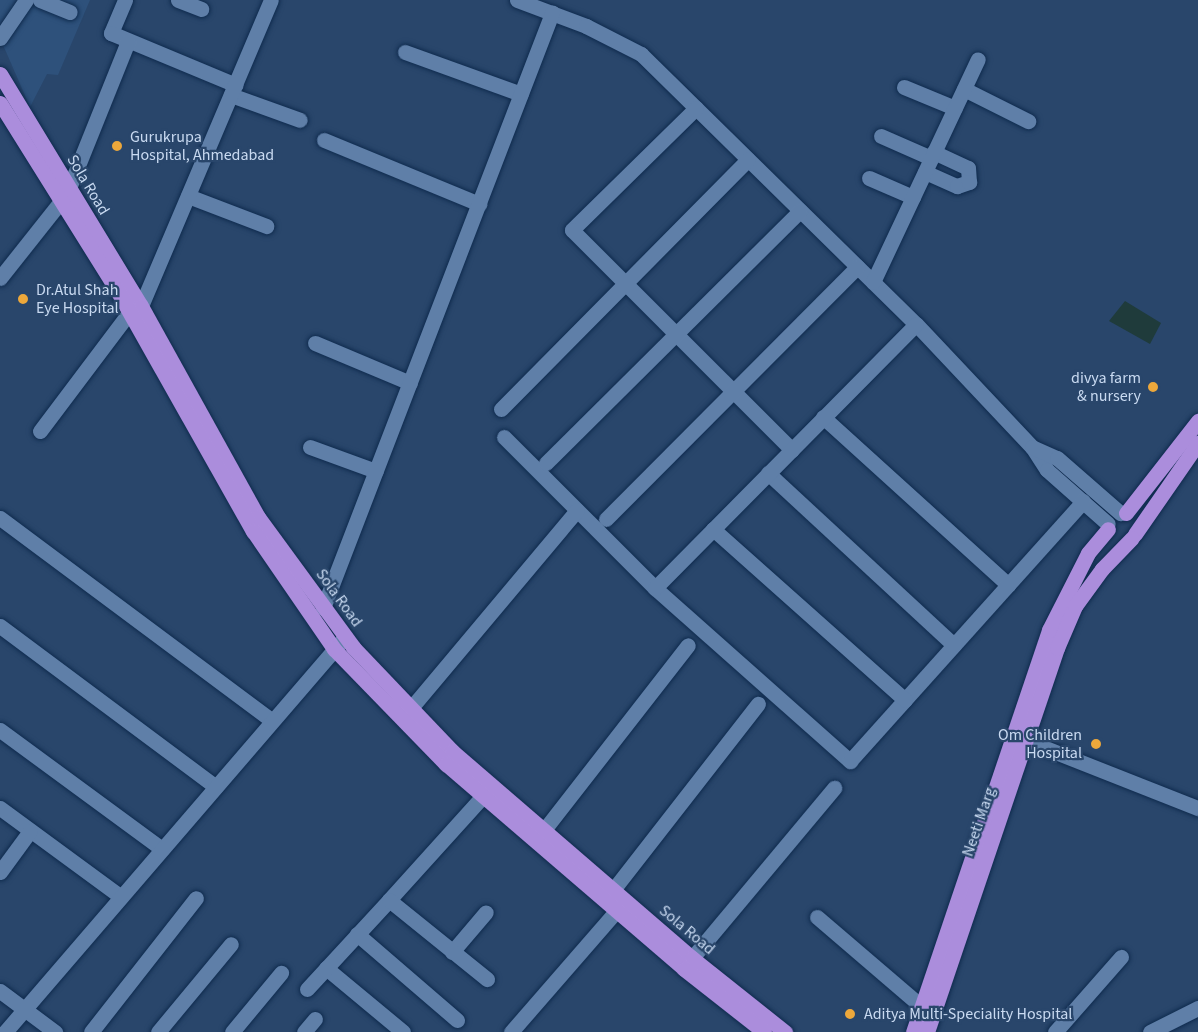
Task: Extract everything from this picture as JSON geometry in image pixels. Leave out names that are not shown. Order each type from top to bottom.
[{"type":"main road","name":"Sola Road","points":[[0,74],[65,195],[258,518],[345,637],[452,751],[692,958],[785,1032]]},
{"type":"main road","name":"Sola Road","points":[[0,103],[65,195]]},
{"type":"main road","name":"Sola Road","points":[[135,309],[254,531],[334,649],[388,708],[483,796],[748,1027],[764,1032]]},
{"type":"main road","points":[[913,1032],[1049,630],[1088,553],[1198,422]]},
{"type":"main road","name":"Neeti Marg","points":[[927,1032],[1025,740],[1076,606],[1102,569],[1133,536],[1198,442]]},
{"type":"main road","points":[[1108,527],[1118,541],[1133,536],[1135,520],[1123,513]]},
{"type":"street","points":[[0,38],[26,0]]},
{"type":"street","points":[[40,0],[70,12]]},
{"type":"street","points":[[125,0],[111,33],[300,120]]},
{"type":"street","points":[[178,0],[201,9]]},
{"type":"street","points":[[40,431],[135,309],[188,196],[271,0]]},
{"type":"street","points":[[517,0],[552,13],[641,54],[916,324],[1032,447],[1047,470],[1083,501],[1108,527]]},
{"type":"street","points":[[323,608],[552,13]]},
{"type":"street","points":[[0,278],[65,195],[128,41]]},
{"type":"street","points":[[405,52],[521,94]]},
{"type":"street","points":[[873,282],[978,59]]},
{"type":"street","points":[[904,87],[955,108]]},
{"type":"street","points":[[964,89],[1028,121]]},
{"type":"street","points":[[696,108],[573,230],[792,450]]},
{"type":"street","points":[[881,136],[930,161]]},
{"type":"street","points":[[324,140],[479,204]]},
{"type":"street","points":[[501,409],[627,285],[748,159]]},
{"type":"street","points":[[869,178],[913,197]]},
{"type":"street","points":[[188,196],[266,226]]},
{"type":"street","points":[[546,463],[800,211]]},
{"type":"street","points":[[606,519],[857,267]]},
{"type":"street","points":[[655,588],[916,324]]},
{"type":"street","points":[[315,344],[410,383]]},
{"type":"street","points":[[824,417],[1008,585]]},
{"type":"street","points":[[504,437],[655,588],[850,761],[1083,501]]},
{"type":"street","points":[[309,447],[376,471]]},
{"type":"street","points":[[1032,447],[1057,458],[1123,513]]},
{"type":"street","points":[[768,473],[954,645]]},
{"type":"street","points":[[411,708],[577,510]]},
{"type":"street","points":[[0,518],[272,721]]},
{"type":"street","points":[[713,529],[905,700]]},
{"type":"street","points":[[0,626],[216,787]]},
{"type":"street","points":[[5,1032],[345,637]]},
{"type":"street","points":[[544,830],[688,645]]},
{"type":"street","points":[[613,890],[758,704]]},
{"type":"street","points":[[0,730],[162,849]]},
{"type":"street","points":[[1025,740],[1198,807]]},
{"type":"street","points":[[692,958],[834,788]]},
{"type":"street","points":[[307,989],[483,796]]},
{"type":"street","points":[[0,808],[121,897]]},
{"type":"street","points":[[0,872],[30,831]]},
{"type":"street","points":[[91,1032],[196,898]]},
{"type":"street","points":[[389,900],[487,979]]},
{"type":"street","points":[[511,1032],[616,911]]},
{"type":"street","points":[[452,952],[486,912]]},
{"type":"street","points":[[817,917],[921,1006]]},
{"type":"street","points":[[357,934],[457,1020]]},
{"type":"street","points":[[158,1032],[231,944]]},
{"type":"street","points":[[1055,1032],[1121,957]]},
{"type":"street","points":[[326,968],[403,1032]]},
{"type":"street","points":[[232,1032],[281,973]]},
{"type":"street","points":[[0,991],[26,1007],[55,1032]]},
{"type":"street","points":[[1150,1032],[1198,1008]]},
{"type":"street","points":[[304,1032],[315,1019]]},
{"type":"shaded area","points":[[0,0],[90,0],[58,75],[47,74],[30,107],[0,38]]},
{"type":"shaded area","points":[[1125,301],[1161,323],[1150,344],[1109,321]]},
{"type":"place","name":"Gurukrupa Hospital, Ahmedabad","points":[[117,146]]},
{"type":"place","name":"Dr.Atul Shah Eye Hospital","points":[[23,299]]},
{"type":"place","name":"divya farm & nursery","points":[[1153,387]]},
{"type":"place","name":"Om Children Hospital","points":[[1096,744]]},
{"type":"place","name":"Aditya Multi-Speciality Hospital","points":[[850,1014]]}]
